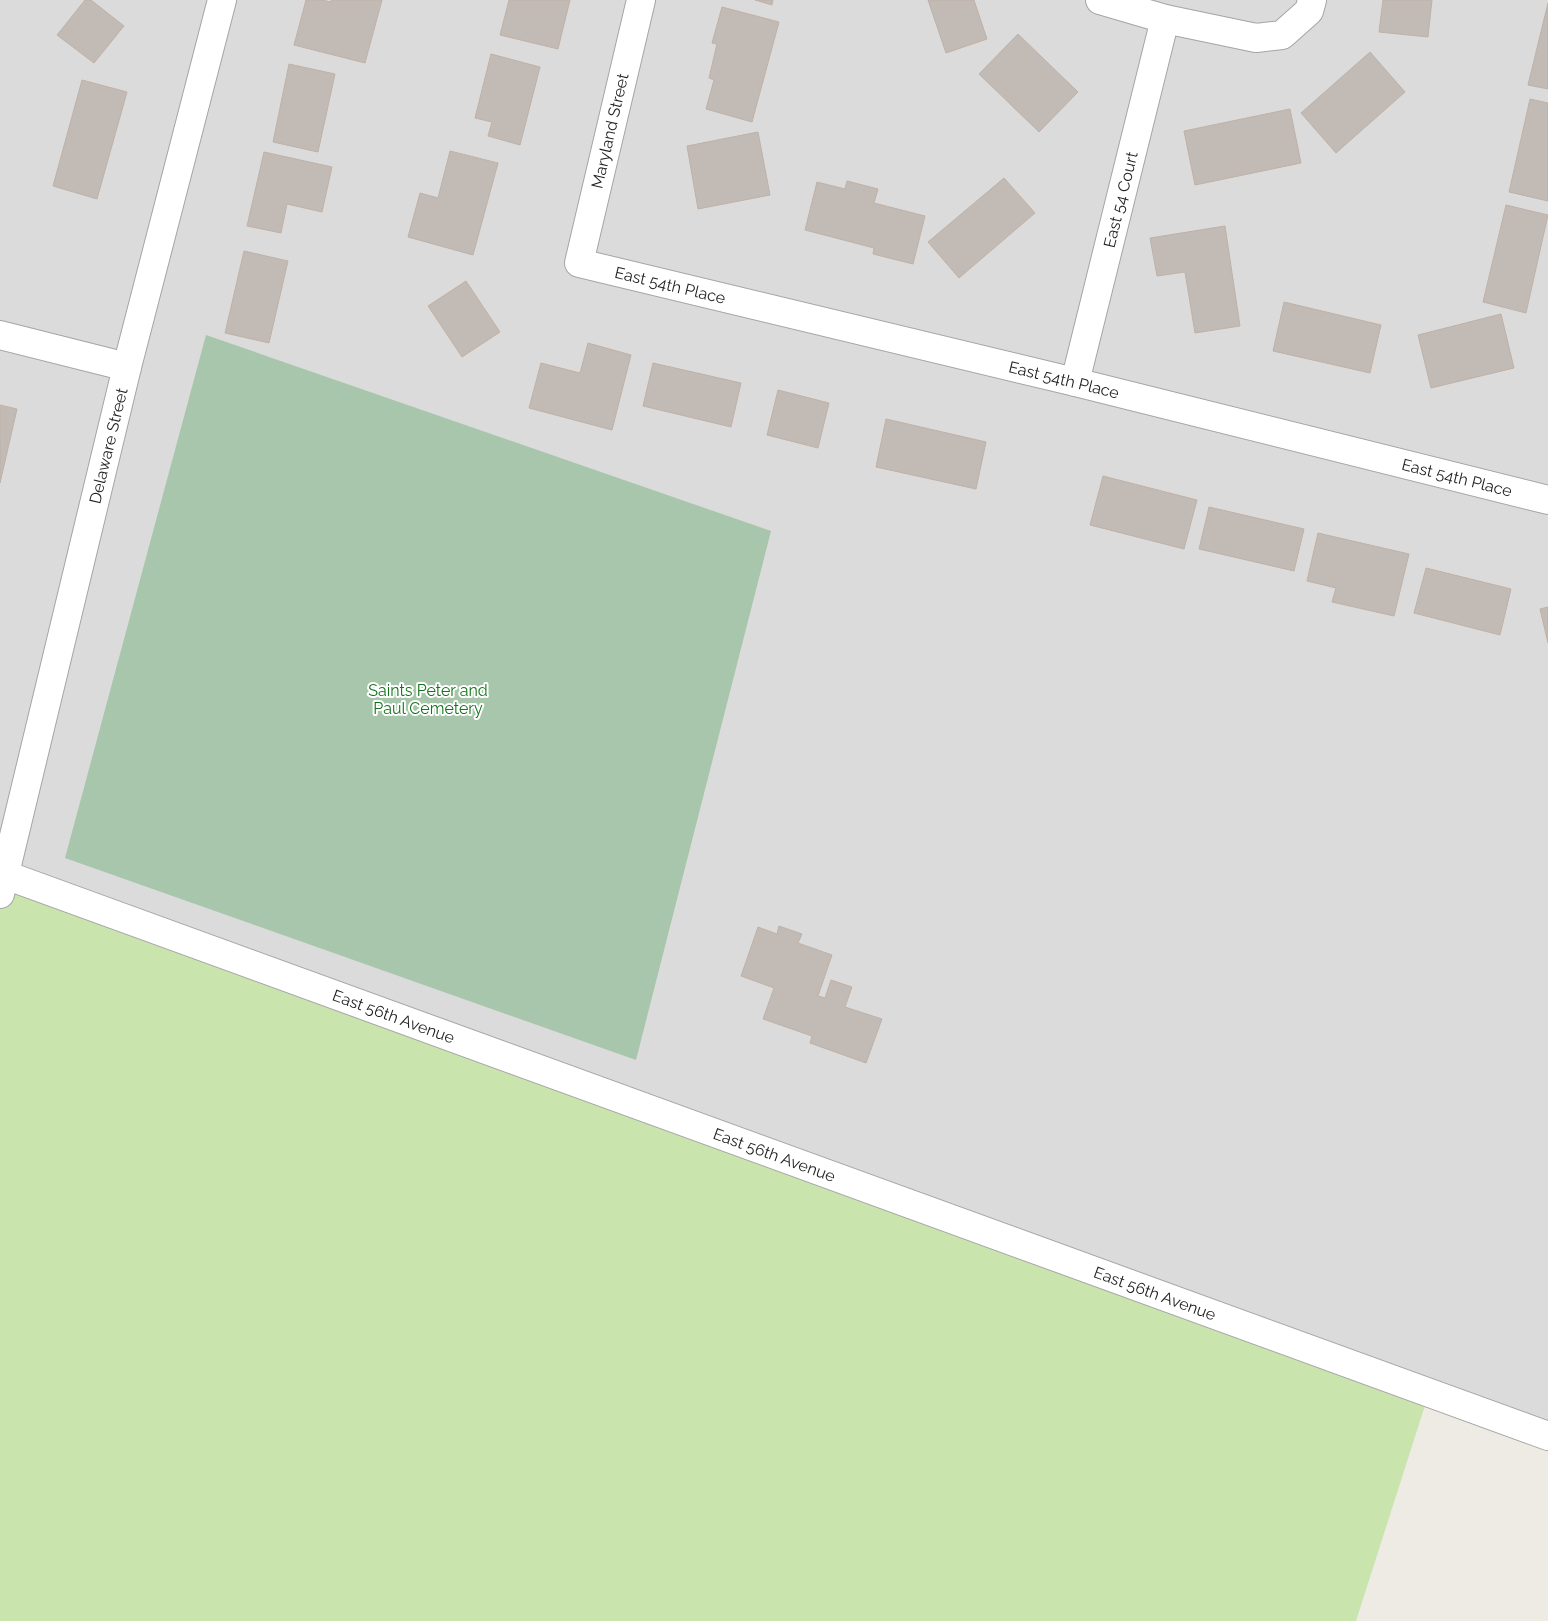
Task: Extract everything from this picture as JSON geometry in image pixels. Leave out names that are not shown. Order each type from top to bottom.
[{"type":"street","name":"Delaware Street","points":[[2,880],[127,367],[222,0]]},
{"type":"street","name":"Maryland Street","points":[[579,263],[640,0]]},
{"type":"street","points":[[1100,0],[1165,19],[1256,38],[1282,35],[1309,11],[1312,0]]},
{"type":"street","name":"East 54 Court","points":[[1076,382],[1165,19]]},
{"type":"street","name":"East 54th Place","points":[[579,263],[1076,382],[1548,500]]},
{"type":"street","points":[[0,335],[127,367]]},
{"type":"street","name":"East 56th Avenue","points":[[2,880],[1548,1436]]},
{"type":"shaded area","points":[[0,0],[1548,0],[1548,1436],[0,894]]},
{"type":"green space","name":"Saints Peter and Paul Cemetery","points":[[206,335],[771,531],[636,1060],[65,858]]},
{"type":"green space","points":[[5,875],[1429,1393],[1356,1621],[0,1621],[0,894]]},
{"type":"building","points":[[85,0],[91,0],[124,26],[94,63],[57,35]]},
{"type":"building","points":[[306,0],[331,2],[331,0],[382,0],[365,63],[294,45]]},
{"type":"building","points":[[509,0],[570,0],[558,49],[500,35]]},
{"type":"building","points":[[755,0],[773,0],[772,5]]},
{"type":"building","points":[[928,0],[974,0],[987,39],[946,53]]},
{"type":"building","points":[[1383,0],[1432,0],[1428,37],[1379,32]]},
{"type":"building","points":[[1548,3],[1548,89],[1528,85]]},
{"type":"building","points":[[722,7],[779,22],[752,122],[706,109],[714,80],[709,78],[717,44],[712,43]]},
{"type":"building","points":[[1018,34],[1078,92],[1039,132],[979,74]]},
{"type":"building","points":[[1370,52],[1405,92],[1336,153],[1301,113]]},
{"type":"building","points":[[491,54],[540,67],[520,145],[488,136],[492,122],[475,118]]},
{"type":"building","points":[[289,64],[335,74],[318,152],[273,142]]},
{"type":"building","points":[[82,80],[127,92],[97,199],[53,186]]},
{"type":"building","points":[[1530,99],[1548,103],[1548,201],[1509,192]]},
{"type":"building","points":[[1290,109],[1301,163],[1195,185],[1184,131]]},
{"type":"building","points":[[758,132],[770,195],[698,209],[687,146]]},
{"type":"building","points":[[450,151],[498,163],[473,255],[408,237],[420,193],[438,198]]},
{"type":"building","points":[[264,152],[332,167],[322,212],[287,204],[281,233],[247,226]]},
{"type":"building","points":[[1004,178],[1035,213],[959,278],[928,242]]},
{"type":"building","points":[[847,181],[878,189],[874,203],[925,216],[913,264],[873,254],[874,248],[805,230],[817,182],[845,189]]},
{"type":"building","points":[[1506,205],[1548,215],[1526,313],[1483,302]]},
{"type":"building","points":[[1225,226],[1240,326],[1195,333],[1185,272],[1157,276],[1150,238]]},
{"type":"building","points":[[244,251],[288,261],[269,343],[225,333]]},
{"type":"building","points":[[466,281],[500,332],[462,357],[428,306]]},
{"type":"building","points":[[1284,302],[1381,325],[1370,373],[1273,351]]},
{"type":"building","points":[[1501,314],[1514,368],[1431,388],[1418,335]]},
{"type":"building","points":[[588,343],[631,355],[612,430],[529,408],[541,363],[580,373]]},
{"type":"building","points":[[653,363],[741,383],[731,427],[643,406]]},
{"type":"building","points":[[778,390],[829,403],[818,448],[767,435]]},
{"type":"building","points":[[0,405],[17,409],[0,483]]},
{"type":"building","points":[[886,419],[986,442],[976,489],[876,467]]},
{"type":"building","points":[[1103,476],[1197,500],[1184,549],[1090,525]]},
{"type":"building","points":[[1209,507],[1304,529],[1294,571],[1199,549]]},
{"type":"building","points":[[1318,533],[1409,554],[1394,616],[1332,602],[1336,588],[1307,581]]},
{"type":"building","points":[[1426,568],[1511,589],[1500,635],[1414,613]]},
{"type":"building","points":[[1548,607],[1548,643],[1540,609]]},
{"type":"building","points":[[779,926],[802,934],[798,943],[832,955],[818,996],[825,998],[831,980],[852,987],[845,1007],[882,1019],[866,1063],[810,1043],[812,1036],[763,1019],[774,988],[741,976],[758,927],[777,934]]}]
